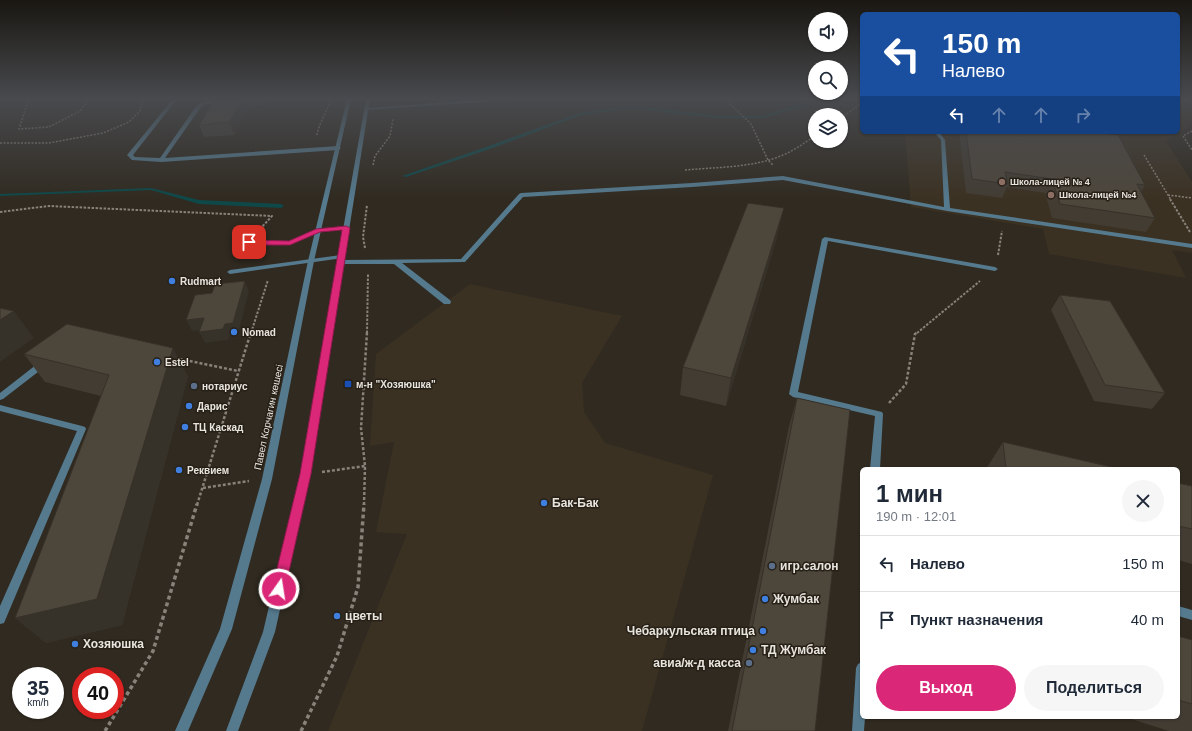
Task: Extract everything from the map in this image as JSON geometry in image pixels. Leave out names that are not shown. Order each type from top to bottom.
[{"type":"street","points":[[147,133],[130,154],[134,159],[161,160],[338,148]]},
{"type":"street","points":[[161,160],[180,133]]},
{"type":"street","name":"Павел Корчагин көшесі","points":[[181,731],[226,629],[267,479],[311,261],[341,133]]},
{"type":"street","points":[[232,731],[269,632],[305,474],[362,133]]},
{"type":"street","points":[[938,134],[943,140],[947,209]]},
{"type":"street","points":[[230,272],[311,261],[341,260],[397,263],[463,261],[521,195],[783,178],[947,209],[1192,246]]},
{"type":"street","points":[[249,242],[290,243],[319,230],[346,228]]},
{"type":"street","points":[[875,467],[879,414],[792,394],[825,239],[995,269]]},
{"type":"street","points":[[397,263],[447,302]]},
{"type":"street","points":[[0,397],[50,358]]},
{"type":"street","points":[[0,408],[82,429],[0,619]]},
{"type":"street","points":[[1180,612],[1192,615]]},
{"type":"street","points":[[858,731],[860,700]]},
{"type":"path","points":[[0,143],[49,143],[102,133]]},
{"type":"path","points":[[314,149],[317,133]]},
{"type":"path","points":[[755,133],[768,160],[783,178]]},
{"type":"path","points":[[1188,133],[1183,136],[1192,150]]},
{"type":"path","points":[[372,171],[375,156],[390,136]]},
{"type":"path","points":[[1144,155],[1192,236]]},
{"type":"path","points":[[1168,194],[1192,198]]},
{"type":"path","points":[[301,731],[337,656],[358,587],[363,534],[365,466],[361,428],[367,345],[368,261],[363,237],[368,200]]},
{"type":"path","points":[[0,212],[49,206],[272,216],[249,242]]},
{"type":"path","points":[[879,414],[906,384],[915,334],[995,269],[1004,217]]},
{"type":"path","points":[[105,731],[153,650],[238,371],[272,266]]},
{"type":"path","points":[[173,358],[238,371]]},
{"type":"path","points":[[305,474],[365,466]]},
{"type":"path","points":[[202,488],[267,479]]},
{"type":"shaded area","name":"Школа-лицей №4","points":[[905,134],[1177,134],[1166,141],[1192,182],[1192,253],[1172,250],[1186,278],[1049,254],[1043,229],[911,207]]},
{"type":"shaded area","name":"Бак-Бак","points":[[470,284],[622,316],[582,383],[584,412],[605,443],[713,475],[642,731],[328,731],[407,534],[376,532],[394,442],[370,446],[376,354]]},
{"type":"building","points":[[966,134],[1118,135],[1145,185],[1137,184],[1155,218],[1060,204],[1052,179],[1005,172],[1008,184],[972,179]]},
{"type":"building","points":[[748,203],[784,208],[731,378],[683,367]]},
{"type":"building","points":[[245,281],[233,323],[225,324],[223,329],[199,332],[204,318],[186,320],[195,295],[212,293],[215,284]]},
{"type":"building","points":[[1060,295],[1110,301],[1165,393],[1105,385]]},
{"type":"building","points":[[0,308],[14,311],[0,320]]},
{"type":"building","points":[[67,324],[173,348],[97,599],[15,618],[109,375],[24,354]]},
{"type":"building","points":[[797,398],[850,410],[815,731],[732,731]]},
{"type":"building","points":[[1003,442],[1111,467],[1006,467]]},
{"type":"building","points":[[1180,483],[1192,486],[1192,529],[1180,526]]},
{"type":"building","points":[[1180,637],[1192,640],[1192,704],[1180,701]]},
{"type":"waterway","points":[[404,176],[528,133]]},
{"type":"waterway","points":[[0,195],[151,189],[199,202],[281,206]]},
{"type":"place","name":"Школа-лицей № 4","points":[[1002,182]]},
{"type":"place","name":"Школа-лицей №4","points":[[1051,195]]},
{"type":"place","name":"Rudmart","points":[[172,281]]},
{"type":"place","name":"Nomad","points":[[234,332]]},
{"type":"place","name":"Estel","points":[[157,362]]},
{"type":"place","name":"м-н \"Хозяюшка\"","points":[[348,384]]},
{"type":"place","name":"нотариус","points":[[194,386]]},
{"type":"place","name":"Дарис","points":[[189,406]]},
{"type":"place","name":"ТЦ Каскад","points":[[185,427]]},
{"type":"place","name":"Реквием","points":[[179,470]]},
{"type":"place","name":"Бак-Бак","points":[[544,503]]},
{"type":"place","name":"игр.салон","points":[[772,566]]},
{"type":"place","name":"Жумбак","points":[[765,599]]},
{"type":"place","name":"цветы","points":[[337,616]]},
{"type":"place","name":"Чебаркульская птица","points":[[763,631]]},
{"type":"place","name":"Хозяюшка","points":[[75,644]]},
{"type":"place","name":"ТД Жумбак","points":[[753,650]]},
{"type":"place","name":"авиа/ж-д касса","points":[[749,663]]},
{"type":"route","points":[[249,242],[290,243],[319,230],[346,228],[305,474],[279,589]]}]
